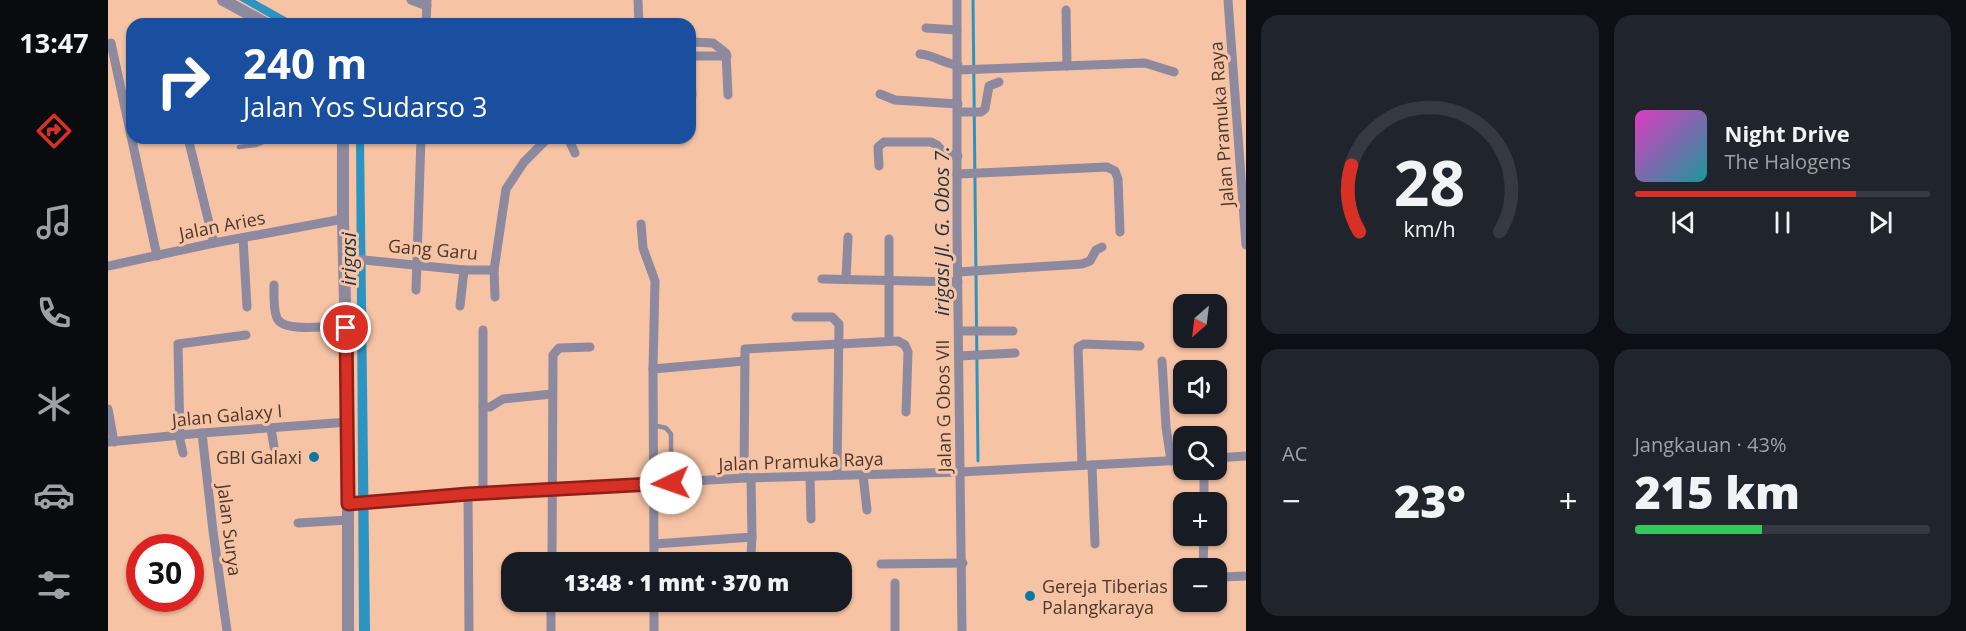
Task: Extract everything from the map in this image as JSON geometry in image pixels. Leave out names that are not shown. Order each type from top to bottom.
[{"type":"street","points":[[223,0],[254,18]]},
{"type":"street","points":[[411,0],[427,3],[426,18]]},
{"type":"street","points":[[638,0],[639,18]]},
{"type":"street","name":"Jalan G Obos VII","points":[[957,0],[962,631]]},
{"type":"street","name":"Jalan Pramuka Raya","points":[[1228,0],[1246,245]]},
{"type":"street","points":[[1066,10],[1067,66]]},
{"type":"street","points":[[926,28],[957,30]]},
{"type":"street","points":[[696,43],[713,44],[724,50],[727,56],[728,95]]},
{"type":"street","points":[[109,44],[126,119]]},
{"type":"street","points":[[920,54],[930,55],[958,67],[1145,63],[1174,72]]},
{"type":"street","points":[[696,57],[727,56]]},
{"type":"street","points":[[880,94],[896,100],[981,112],[986,109],[988,86],[999,82]]},
{"type":"street","points":[[879,166],[878,147],[884,142],[931,142],[944,153],[958,156]]},
{"type":"street","points":[[132,144],[157,256]]},
{"type":"street","points":[[189,144],[214,243]]},
{"type":"street","points":[[343,144],[343,219],[349,258],[345,325],[350,504],[348,631]]},
{"type":"street","points":[[416,290],[421,144]]},
{"type":"street","name":"Gang Garu","points":[[349,258],[464,270],[494,270],[506,189],[524,162],[542,144]]},
{"type":"street","points":[[571,144],[575,153]]},
{"type":"street","points":[[957,174],[1107,167],[1115,171],[1118,179],[1120,232]]},
{"type":"street","name":"Jalan Aries","points":[[108,266],[343,219]]},
{"type":"street","points":[[641,224],[643,248],[655,280],[653,369],[655,552]]},
{"type":"street","points":[[846,279],[848,237]]},
{"type":"street","points":[[243,238],[247,307]]},
{"type":"street","points":[[889,239],[889,341]]},
{"type":"street","points":[[822,279],[888,280],[958,277],[1082,264],[1090,261],[1096,249],[1102,247]]},
{"type":"street","points":[[460,306],[464,270]]},
{"type":"street","points":[[494,270],[495,297]]},
{"type":"street","points":[[273,285],[276,317],[282,324],[293,327],[345,325]]},
{"type":"street","points":[[796,317],[828,317],[836,319],[839,324],[837,475]]},
{"type":"street","points":[[483,330],[483,494]]},
{"type":"street","points":[[959,332],[1013,331]]},
{"type":"street","points":[[181,444],[178,344],[246,335]]},
{"type":"street","points":[[751,552],[745,349],[889,341],[902,343],[907,349],[906,412]]},
{"type":"street","points":[[1095,544],[1078,347],[1084,344],[1140,346]]},
{"type":"street","points":[[552,552],[554,352],[559,348],[590,347]]},
{"type":"street","points":[[959,356],[1015,353]]},
{"type":"street","points":[[653,369],[744,361]]},
{"type":"street","points":[[1162,361],[1166,427],[1172,461]]},
{"type":"street","points":[[483,407],[490,407],[503,399],[552,394]]},
{"type":"street","points":[[108,409],[111,442]]},
{"type":"street","name":"Jalan Galaxy I","points":[[111,442],[181,444],[203,437],[272,437],[348,426]]},
{"type":"street","name":"Jalan Surya","points":[[203,437],[227,631]]},
{"type":"street","points":[[1227,457],[1246,456]]},
{"type":"street","name":"Jalan Pramuka Raya","points":[[350,504],[468,494],[748,478],[960,472],[1172,461]]},
{"type":"street","points":[[863,475],[867,510]]},
{"type":"street","points":[[810,476],[811,519]]},
{"type":"street","points":[[468,494],[469,631]]},
{"type":"street","points":[[298,523],[348,520]]},
{"type":"street","points":[[655,544],[752,537]]},
{"type":"street","points":[[881,564],[963,563]]},
{"type":"street","points":[[1227,577],[1246,576]]},
{"type":"street","points":[[895,583],[895,631]]},
{"type":"street","points":[[551,612],[551,631]]},
{"type":"street","points":[[654,612],[654,631]]},
{"type":"lane","points":[[239,147],[258,144]]},
{"type":"lane","points":[[653,425],[666,428],[671,434],[671,483]]},
{"type":"water","points":[[239,0],[255,0],[287,18],[270,18]]},
{"type":"water","points":[[356,144],[364,144],[370,631],[359,631]]},
{"type":"waterway","points":[[973,0],[978,461]]},
{"type":"place","name":"GBI Galaxi","points":[[314,457]]},
{"type":"place","name":"Gereja Tiberias Palangkaraya","points":[[1030,596]]},
{"type":"route","points":[[346,328],[348,504],[468,494],[671,483]]},
{"type":"water label","name":"irigasi Jl. G. Obos 7.","points":[[941,231]]},
{"type":"water label","name":"irigasi","points":[[348,259]]}]
